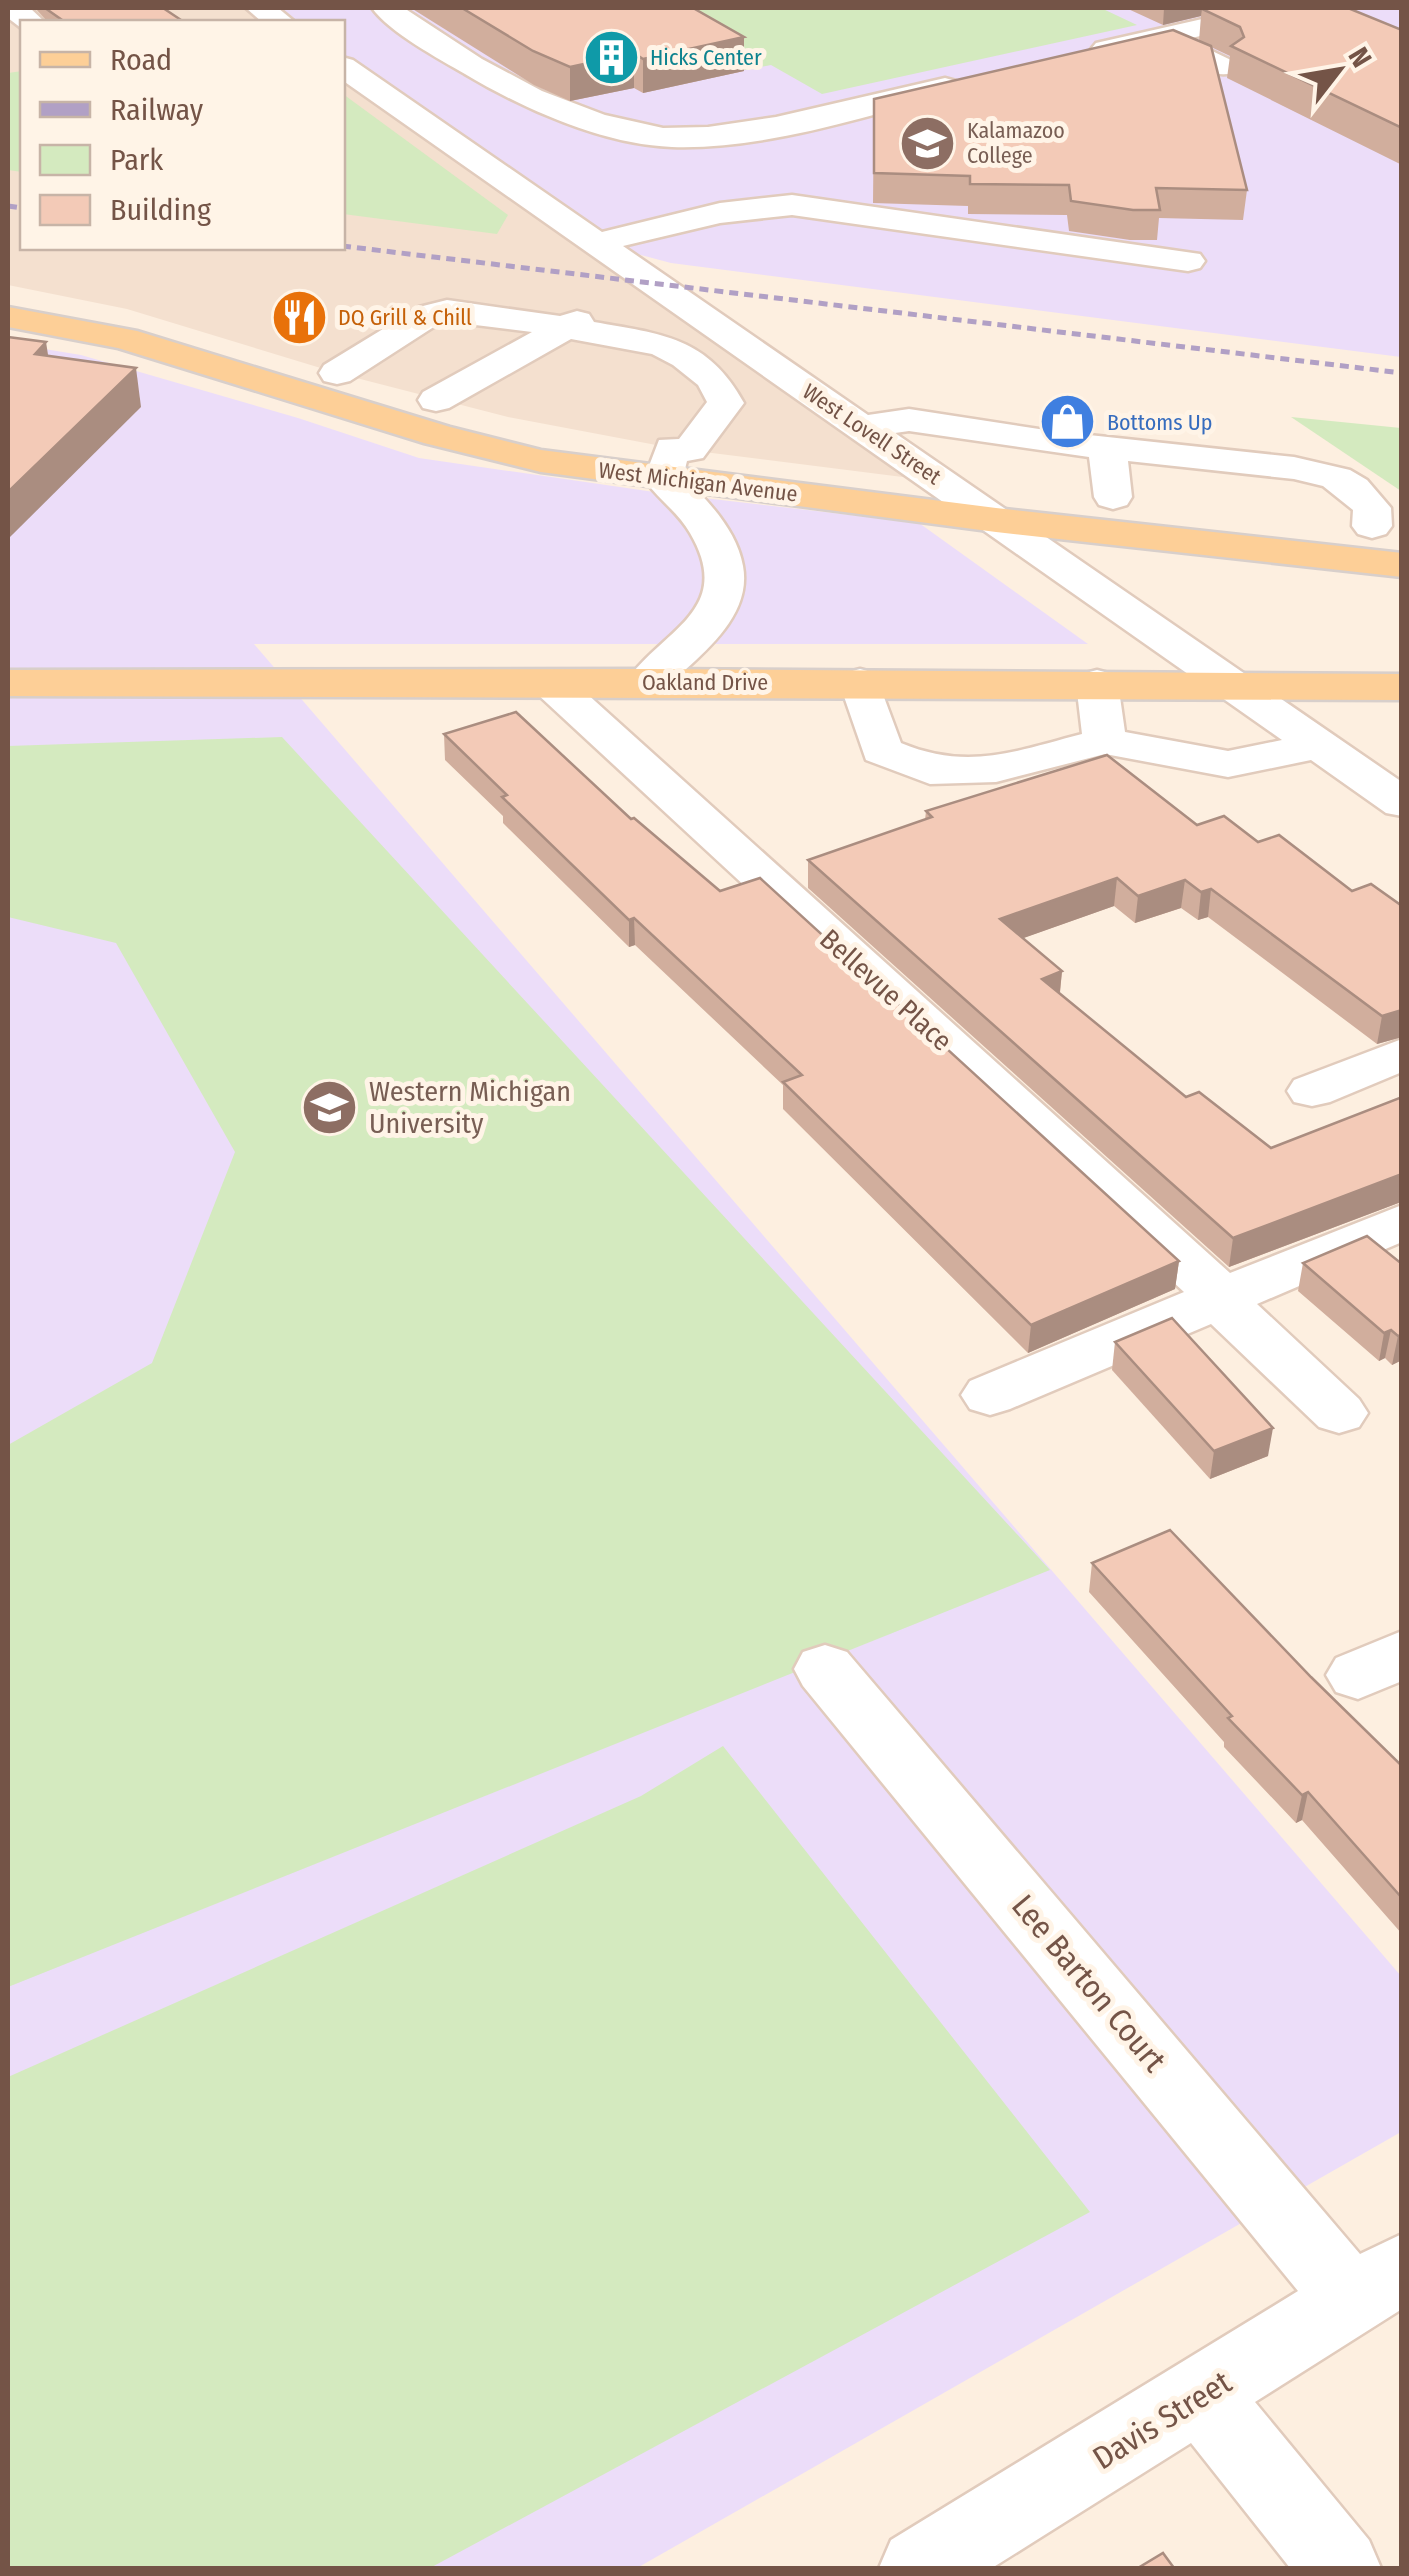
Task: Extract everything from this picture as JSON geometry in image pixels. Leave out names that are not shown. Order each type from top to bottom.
[{"type":"main road","points":[[9,306],[47,292],[127,309],[436,400],[508,417]]},
{"type":"main road","name":"West Michigan Avenue","points":[[9,306],[438,436],[541,461],[675,459],[942,482],[1033,495],[1114,497],[1387,527]]},
{"type":"main road","name":"West Michigan Avenue","points":[[594,433],[675,459],[996,520],[1402,565]]},
{"type":"main road","name":"Oakland Drive","points":[[8,683],[860,682],[1402,687]]},
{"type":"street","points":[[386,8],[470,64],[557,112],[599,125],[670,138],[728,134],[978,79]]},
{"type":"street","points":[[1071,57],[1287,8]]},
{"type":"street","points":[[1158,37],[1222,67]]},
{"type":"street","name":"West Lovell Street","points":[[345,68],[1402,803]]},
{"type":"street","points":[[596,243],[720,213],[792,205],[1188,261]]},
{"type":"street","points":[[436,400],[568,328],[643,275]]},
{"type":"street","points":[[338,372],[431,314],[447,310],[662,345],[686,356],[754,407],[909,420],[1106,448],[1294,468],[1336,478],[1366,498],[1387,527]]},
{"type":"street","points":[[662,345],[721,329]]},
{"type":"street","points":[[646,682],[701,630],[721,601],[725,564],[694,507],[675,459],[754,407]]},
{"type":"street","points":[[1106,448],[1114,497]]},
{"type":"street","points":[[860,682],[882,751],[930,771],[996,770],[1105,740],[1228,764],[1319,745]]},
{"type":"street","points":[[1097,683],[1105,740]]},
{"type":"street","name":"Bellevue Place","points":[[550,684],[1220,1298],[1339,1413]]},
{"type":"street","points":[[1312,1091],[1402,1054]]},
{"type":"street","points":[[990,1395],[1402,1222]]},
{"type":"street","name":"Lee Barton Court","points":[[825,1669],[1376,2283]]},
{"type":"street","name":"Davis Street","points":[[920,2568],[1202,2396],[1376,2283]]},
{"type":"street","points":[[1202,2396],[1340,2568]]},
{"type":"shaded area","points":[[8,8],[260,8],[278,20],[20,20],[20,250],[345,250],[345,67],[942,482],[672,448],[508,417],[337,373],[127,309],[8,285]]},
{"type":"shaded area","name":"Kalamazoo College","points":[[260,8],[1401,8],[1401,357],[671,263],[596,243],[345,67],[345,20],[278,20]]},
{"type":"shaded area","name":"Western Michigan University","points":[[8,343],[81,355],[419,458],[661,493],[919,523],[1088,644],[254,644],[1401,1976],[1401,2132],[637,2568],[8,2568]]},
{"type":"green space","points":[[624,8],[1101,8],[1137,25],[822,94],[771,65],[745,70]]},
{"type":"green space","points":[[20,71],[20,172],[8,170],[8,73]]},
{"type":"green space","points":[[345,95],[508,215],[497,234],[345,214]]},
{"type":"green space","points":[[1291,417],[1401,428],[1401,491]]},
{"type":"green space","points":[[282,737],[1050,1570],[8,1987],[8,1445],[152,1363],[235,1152],[116,943],[8,917],[8,746]]},
{"type":"green space","points":[[723,1746],[1090,2212],[430,2568],[8,2568],[8,2077],[641,1796]]},
{"type":"building","points":[[45,8],[163,8],[181,20],[62,20]]},
{"type":"building","points":[[462,8],[693,8],[744,37],[643,59],[634,53],[570,67],[533,51]]},
{"type":"building","points":[[1348,8],[1402,30],[1402,128],[1231,46],[1244,37],[1240,27],[1202,9]]},
{"type":"building","points":[[1173,30],[1211,46],[1247,190],[1156,188],[1160,210],[1133,210],[1071,201],[1069,185],[970,184],[970,176],[874,173],[874,99]]},
{"type":"building","points":[[8,337],[46,342],[35,354],[136,368],[8,492]]},
{"type":"building","points":[[516,712],[631,819],[720,891],[760,878],[1179,1261],[1031,1325],[783,1082],[802,1075],[634,918],[629,920],[502,797],[507,795],[444,734]]},
{"type":"building","points":[[1107,755],[1197,825],[1224,816],[1258,842],[1279,835],[1352,891],[1371,884],[1402,906],[1402,1010],[1382,1016],[1211,889],[1201,892],[1185,880],[1138,896],[1117,878],[1000,919],[1062,971],[1042,979],[1186,1097],[1199,1092],[1271,1148],[1402,1097],[1402,1174],[1233,1238],[808,860],[932,817],[926,811]]},
{"type":"building","points":[[1367,1236],[1402,1264],[1402,1335],[1391,1330],[1384,1333],[1303,1263]]},
{"type":"building","points":[[1172,1318],[1273,1428],[1214,1451],[1115,1342]]},
{"type":"building","points":[[1170,1530],[1402,1766],[1402,1898],[1308,1792],[1302,1795],[1228,1718],[1232,1716],[1092,1563]]},
{"type":"building","points":[[1163,2553],[1174,2568],[1138,2568]]},
{"type":"railway","points":[[8,206],[20,208]]},
{"type":"railway","points":[[345,246],[1402,373]]},
{"type":"place","name":"Hicks Center","points":[[611,57]]},
{"type":"place","name":"Kalamazoo College","points":[[928,143]]},
{"type":"place","name":"DQ Grill & Chill","points":[[299,317]]},
{"type":"place","name":"Bottoms Up","points":[[1068,422]]},
{"type":"place","name":"Western Michigan University","points":[[330,1107]]}]
